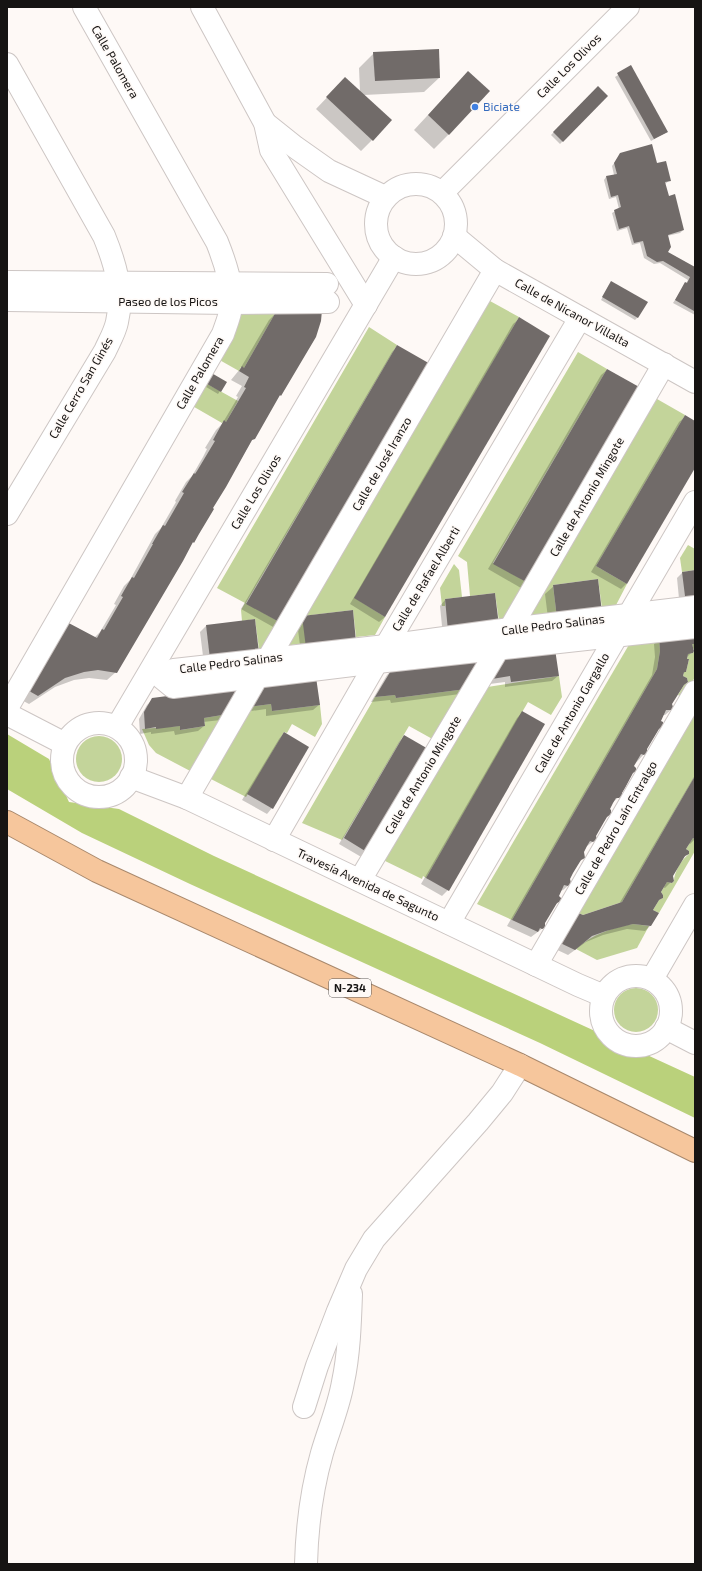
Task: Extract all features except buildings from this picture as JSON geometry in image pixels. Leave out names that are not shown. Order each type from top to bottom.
[{"type":"highway","name":"N-234","points":[[7,822],[97,871],[520,1065],[695,1151]]},
{"type":"street","name":"Calle Palomera","points":[[7,708],[223,334],[230,293],[225,263],[217,242],[84,7]]},
{"type":"street","points":[[202,7],[265,123],[271,150],[366,305]]},
{"type":"street","name":"Calle Los Olivos","points":[[442,193],[628,7]]},
{"type":"street","name":"Calle Cerro San Ginés","points":[[7,64],[104,236],[115,264],[119,293],[117,323],[105,351],[7,514]]},
{"type":"street","points":[[265,123],[329,171],[386,197]]},
{"type":"street","points":[[419,183],[431,186],[442,193],[450,202],[456,224],[454,236],[449,247],[440,256],[430,262],[417,264],[406,263],[394,257],[384,248],[378,236],[376,222],[378,209],[386,197],[395,189],[407,184],[419,183]]},
{"type":"street","name":"Calle de Nicanor Villalta","points":[[454,236],[496,270],[695,382]]},
{"type":"street","name":"Calle Los Olivos","points":[[117,727],[394,257]]},
{"type":"street","name":"Calle de José Iranzo","points":[[268,659],[496,270]]},
{"type":"street","name":"Paseo de los Picos","points":[[7,287],[119,293],[328,293]]},
{"type":"street","name":"Calle de Rafael Alberti","points":[[274,840],[580,318]]},
{"type":"street","name":"Calle de Antonio Mingote","points":[[510,629],[664,364]]},
{"type":"street","name":"Calle de Antonio Gargallo","points":[[449,923],[695,502]]},
{"type":"street","name":"Calle Pedro Salinas","points":[[695,607],[510,629],[382,654],[257,677],[173,687],[162,678],[174,670],[268,659],[382,654],[498,649],[695,627]]},
{"type":"street","name":"Calle de Antonio Mingote","points":[[360,880],[498,649]]},
{"type":"street","points":[[188,798],[257,677]]},
{"type":"street","name":"Calle de Pedro Laín Entralgo","points":[[536,965],[695,692]]},
{"type":"street","points":[[7,714],[65,744]]},
{"type":"street","points":[[93,723],[106,723],[117,727],[126,734],[132,744],[135,755],[135,766],[131,777],[124,787],[113,794],[101,796],[88,795],[77,790],[68,780],[63,769],[62,756],[65,744],[72,734],[82,727],[93,723]]},
{"type":"street","name":"Travesía Avenida de Sagunto","points":[[131,777],[188,798],[578,986],[604,996]]},
{"type":"street","points":[[652,979],[695,905]]},
{"type":"street","points":[[630,976],[641,976],[652,979],[661,986],[668,995],[671,1006],[670,1017],[666,1028],[659,1037],[649,1043],[637,1046],[626,1044],[615,1039],[607,1030],[602,1020],[601,1008],[604,996],[610,986],[619,980],[630,976]]},
{"type":"street","points":[[666,1028],[695,1043]]},
{"type":"street","points":[[304,1408],[317,1366],[338,1311],[362,1259],[374,1239],[482,1118],[502,1093],[520,1065]]},
{"type":"street","points":[[306,1564],[313,1493],[322,1454],[343,1383],[348,1348],[351,1283]]},
{"type":"green space","points":[[490,301],[519,317],[355,598],[385,617],[375,635],[356,637],[353,610],[303,616],[306,643],[284,646]]},
{"type":"green space","points":[[239,308],[277,310],[244,368],[241,367],[239,371],[216,358]]},
{"type":"green space","points":[[369,327],[397,345],[246,603],[281,623],[267,648],[259,649],[255,619],[242,621],[241,610],[245,603],[217,588]]},
{"type":"green space","points":[[578,352],[607,369],[493,563],[528,583],[506,620],[499,621],[495,593],[470,596],[467,562],[458,556]]},
{"type":"green space","points":[[202,381],[238,401],[226,422],[224,421],[222,423],[189,404]]},
{"type":"green space","points":[[657,399],[685,415],[596,566],[627,584],[615,607],[602,608],[598,579],[553,585],[557,618],[523,617]]},
{"type":"green space","points":[[688,545],[695,549],[695,570],[682,572],[680,558]]},
{"type":"green space","points":[[454,564],[459,570],[462,597],[445,599],[445,606],[442,606],[440,588]]},
{"type":"green space","points":[[659,637],[660,651],[657,669],[512,920],[477,904],[630,643]]},
{"type":"green space","points":[[692,644],[695,644],[695,677],[683,698],[678,695],[684,685],[688,682],[687,678],[683,676],[684,672],[686,672],[689,659],[687,659],[688,654],[693,653],[694,651]]},
{"type":"green space","points":[[559,676],[562,697],[551,715],[528,702],[426,878],[423,876],[422,879],[381,859],[481,688]]},
{"type":"green space","points":[[466,689],[436,741],[409,726],[342,840],[302,823],[375,697],[395,695],[396,698]]},
{"type":"green space","points":[[271,704],[272,711],[320,705],[322,724],[315,737],[292,724],[287,733],[284,732],[246,797],[207,777],[248,707]]},
{"type":"green space","points":[[695,706],[695,776],[622,902],[583,915],[574,911]]},
{"type":"green space","points":[[228,714],[194,773],[156,753],[149,745],[142,729],[180,726],[181,730],[205,726],[204,718]]},
{"type":"green space","points":[[7,734],[49,759],[69,802],[119,809],[214,856],[695,1077],[695,1118],[540,1043],[190,884],[82,833],[7,789]]},
{"type":"green space","points":[[104,736],[116,742],[121,750],[121,768],[116,776],[108,781],[94,782],[82,776],[77,768],[76,754],[82,742],[90,737]]},
{"type":"green space","points":[[693,838],[695,839],[695,851],[659,913],[653,910],[659,900],[663,898],[661,892],[667,882],[672,883],[674,881],[675,874],[679,866],[689,854],[689,851],[686,849]]},
{"type":"green space","points":[[633,924],[649,926],[637,948],[597,960],[576,949],[589,939],[603,932],[617,927]]},
{"type":"green space","points":[[632,988],[640,988],[652,994],[658,1006],[658,1014],[652,1026],[640,1032],[632,1032],[620,1026],[614,1014],[614,1006],[620,994]]},
{"type":"place","name":"Biciate","points":[[475,107]]}]
